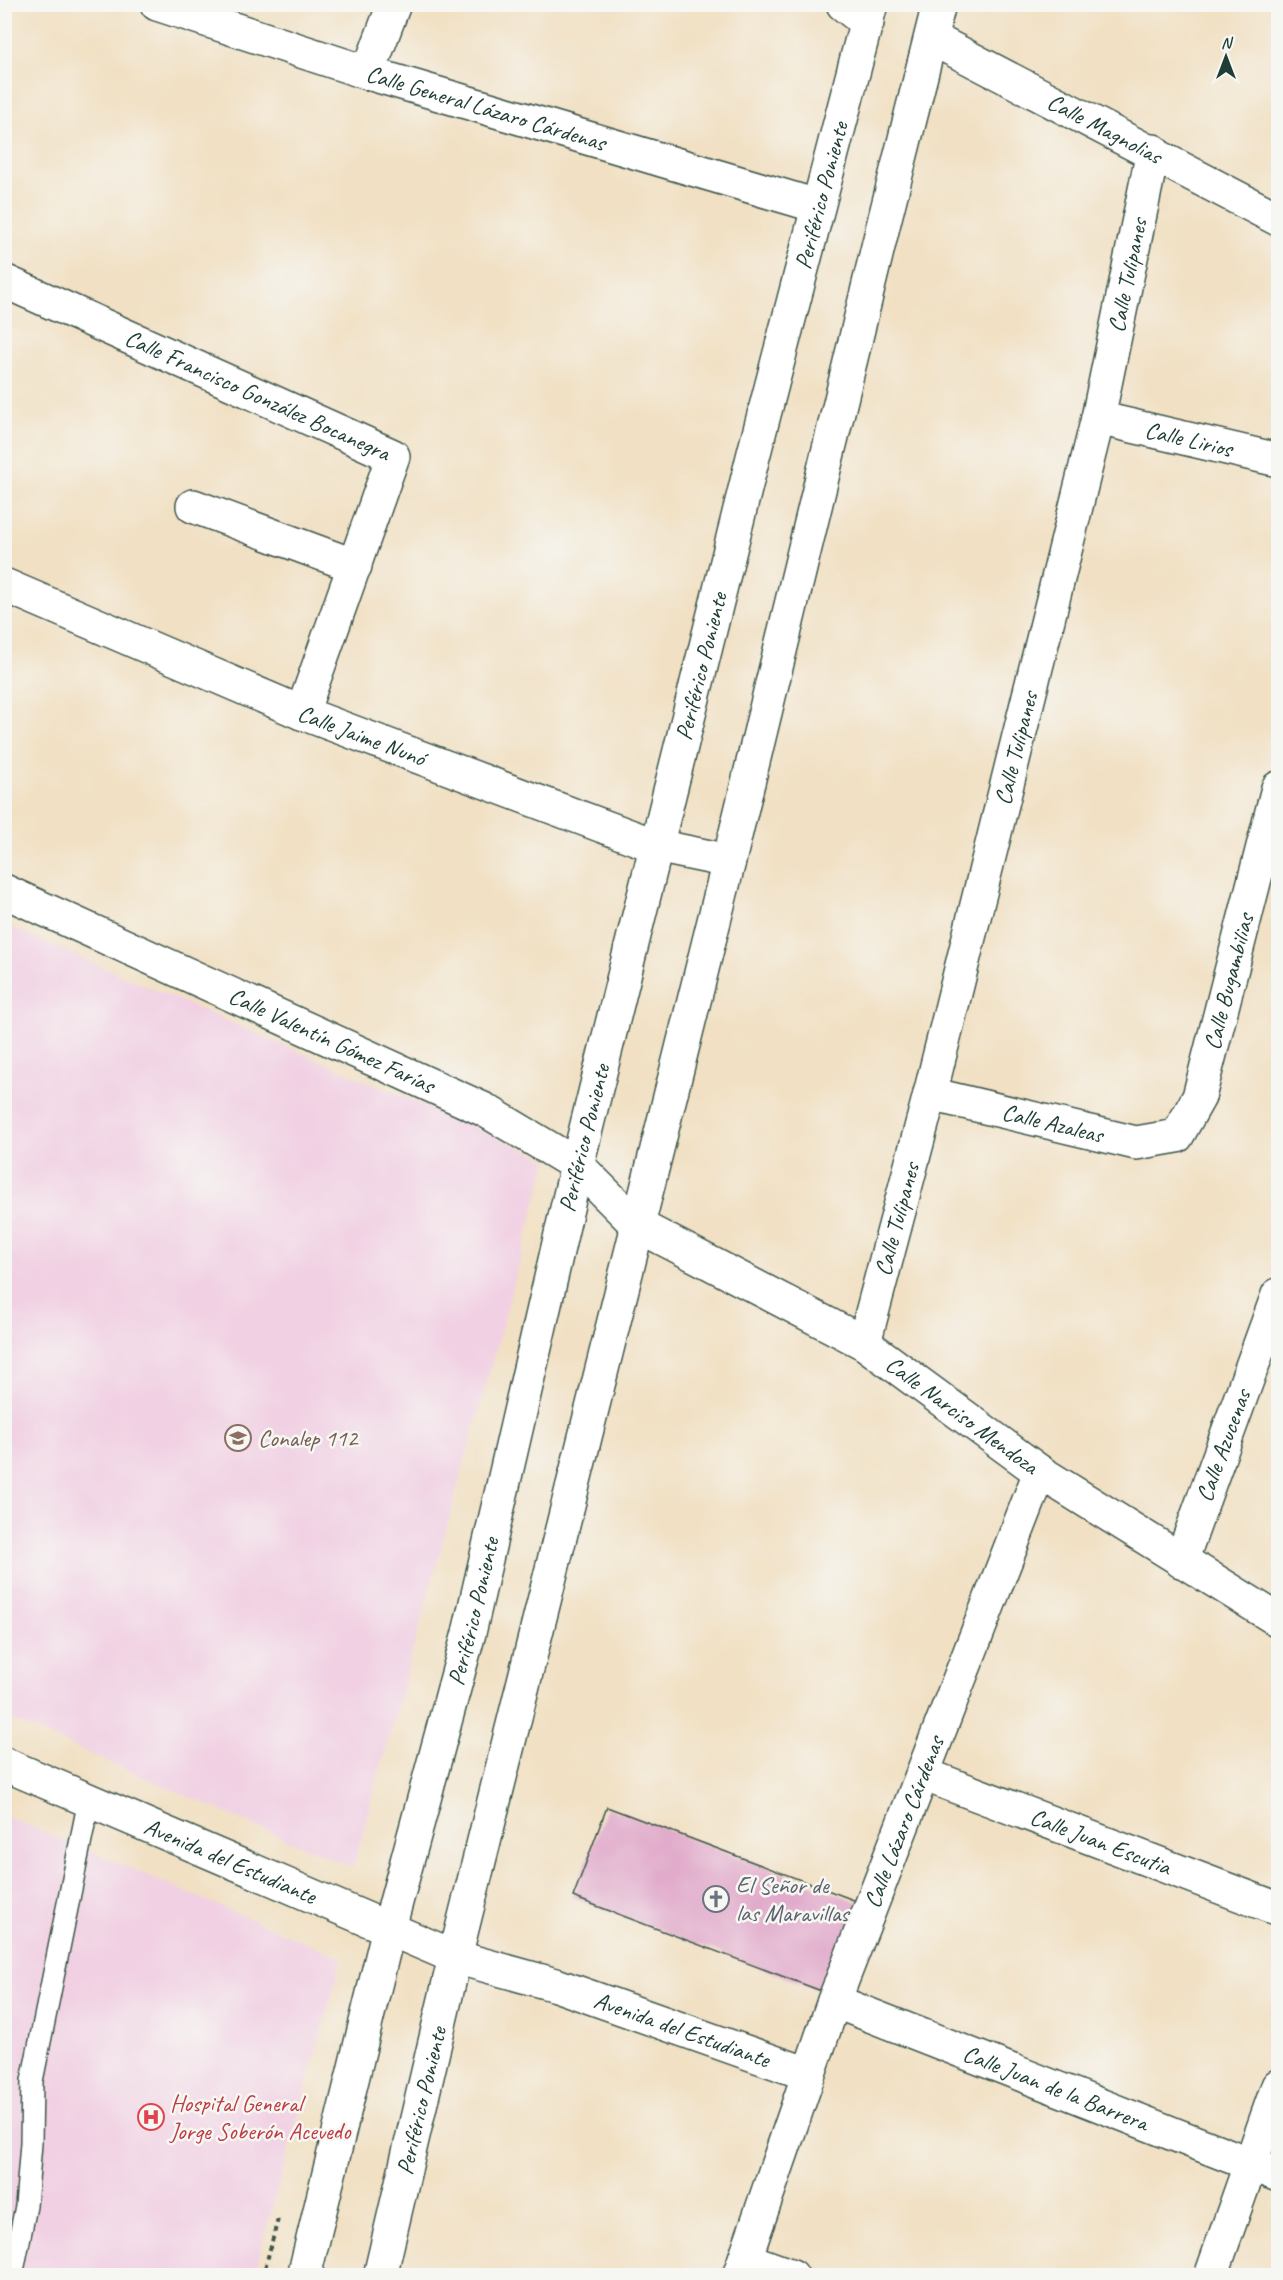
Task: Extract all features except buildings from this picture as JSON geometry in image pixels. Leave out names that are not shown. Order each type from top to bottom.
[{"type":"street","name":"Calle General Lázaro Cárdenas","points":[[157,4],[368,73],[817,206]]},
{"type":"street","points":[[368,73],[394,4]]},
{"type":"street","name":"Periférico Poniente","points":[[380,2276],[455,1957],[729,861],[939,4]]},
{"type":"street","name":"Periférico Poniente","points":[[304,2276],[389,1929],[469,1633],[577,1165],[817,206],[860,11]]},
{"type":"street","name":"Calle Magnolias","points":[[932,38],[1153,151],[1278,219]]},
{"type":"street","name":"Calle Tulipanes","points":[[864,1343],[930,1094],[1098,418],[1153,151]]},
{"type":"street","name":"Calle Francisco González Bocanegra","points":[[4,281],[393,456],[302,713]]},
{"type":"street","name":"Calle Lirios","points":[[1098,418],[1278,460]]},
{"type":"street","points":[[193,506],[355,566]]},
{"type":"street","name":"Calle Jaime Nunó","points":[[4,585],[302,713],[656,846],[729,861]]},
{"type":"street","name":"Calle Bugambilias","points":[[1177,1136],[1199,1097],[1278,788]]},
{"type":"street","name":"Calle Valentín Gómez Farías","points":[[4,891],[484,1110],[577,1165],[637,1225]]},
{"type":"street","name":"Calle Azaleas","points":[[930,1094],[1136,1143],[1177,1136]]},
{"type":"street","name":"Calle Narciso Mendoza","points":[[637,1225],[864,1343],[1040,1472],[1278,1620]]},
{"type":"street","name":"Calle Azucenas","points":[[1180,1561],[1278,1295]]},
{"type":"street","name":"Calle Lázaro Cárdenas","points":[[742,2267],[834,2001],[1040,1472]]},
{"type":"street","name":"Avenida del Estudiante","points":[[4,1764],[455,1957],[556,1985],[807,2074]]},
{"type":"street","name":"Calle Juan Escutia","points":[[923,1774],[1278,1909]]},
{"type":"street","name":"Calle Juan de la Barrera","points":[[834,2001],[1264,2170]]},
{"type":"street","points":[[1212,2276],[1264,2170],[1278,2085]]},
{"type":"street","points":[[742,2267],[792,2276]]},
{"type":"lane","points":[[12,2276],[26,2206],[31,2143],[32,2081],[89,1800]]},
{"type":"shaded area","name":"Conalep 112","points":[[5,925],[548,1159],[353,1868],[5,1717]]},
{"type":"shaded area","name":"Hospital General Jorge Soberón Acevedo","points":[[4,1815],[342,1958],[254,2275],[5,2275]]},
{"type":"place","name":"Conalep 112","points":[[238,1438]]},
{"type":"place","name":"El Señor de las Maravillas","points":[[716,1899]]},
{"type":"place","name":"Hospital General Jorge Soberón Acevedo","points":[[151,2117]]}]
